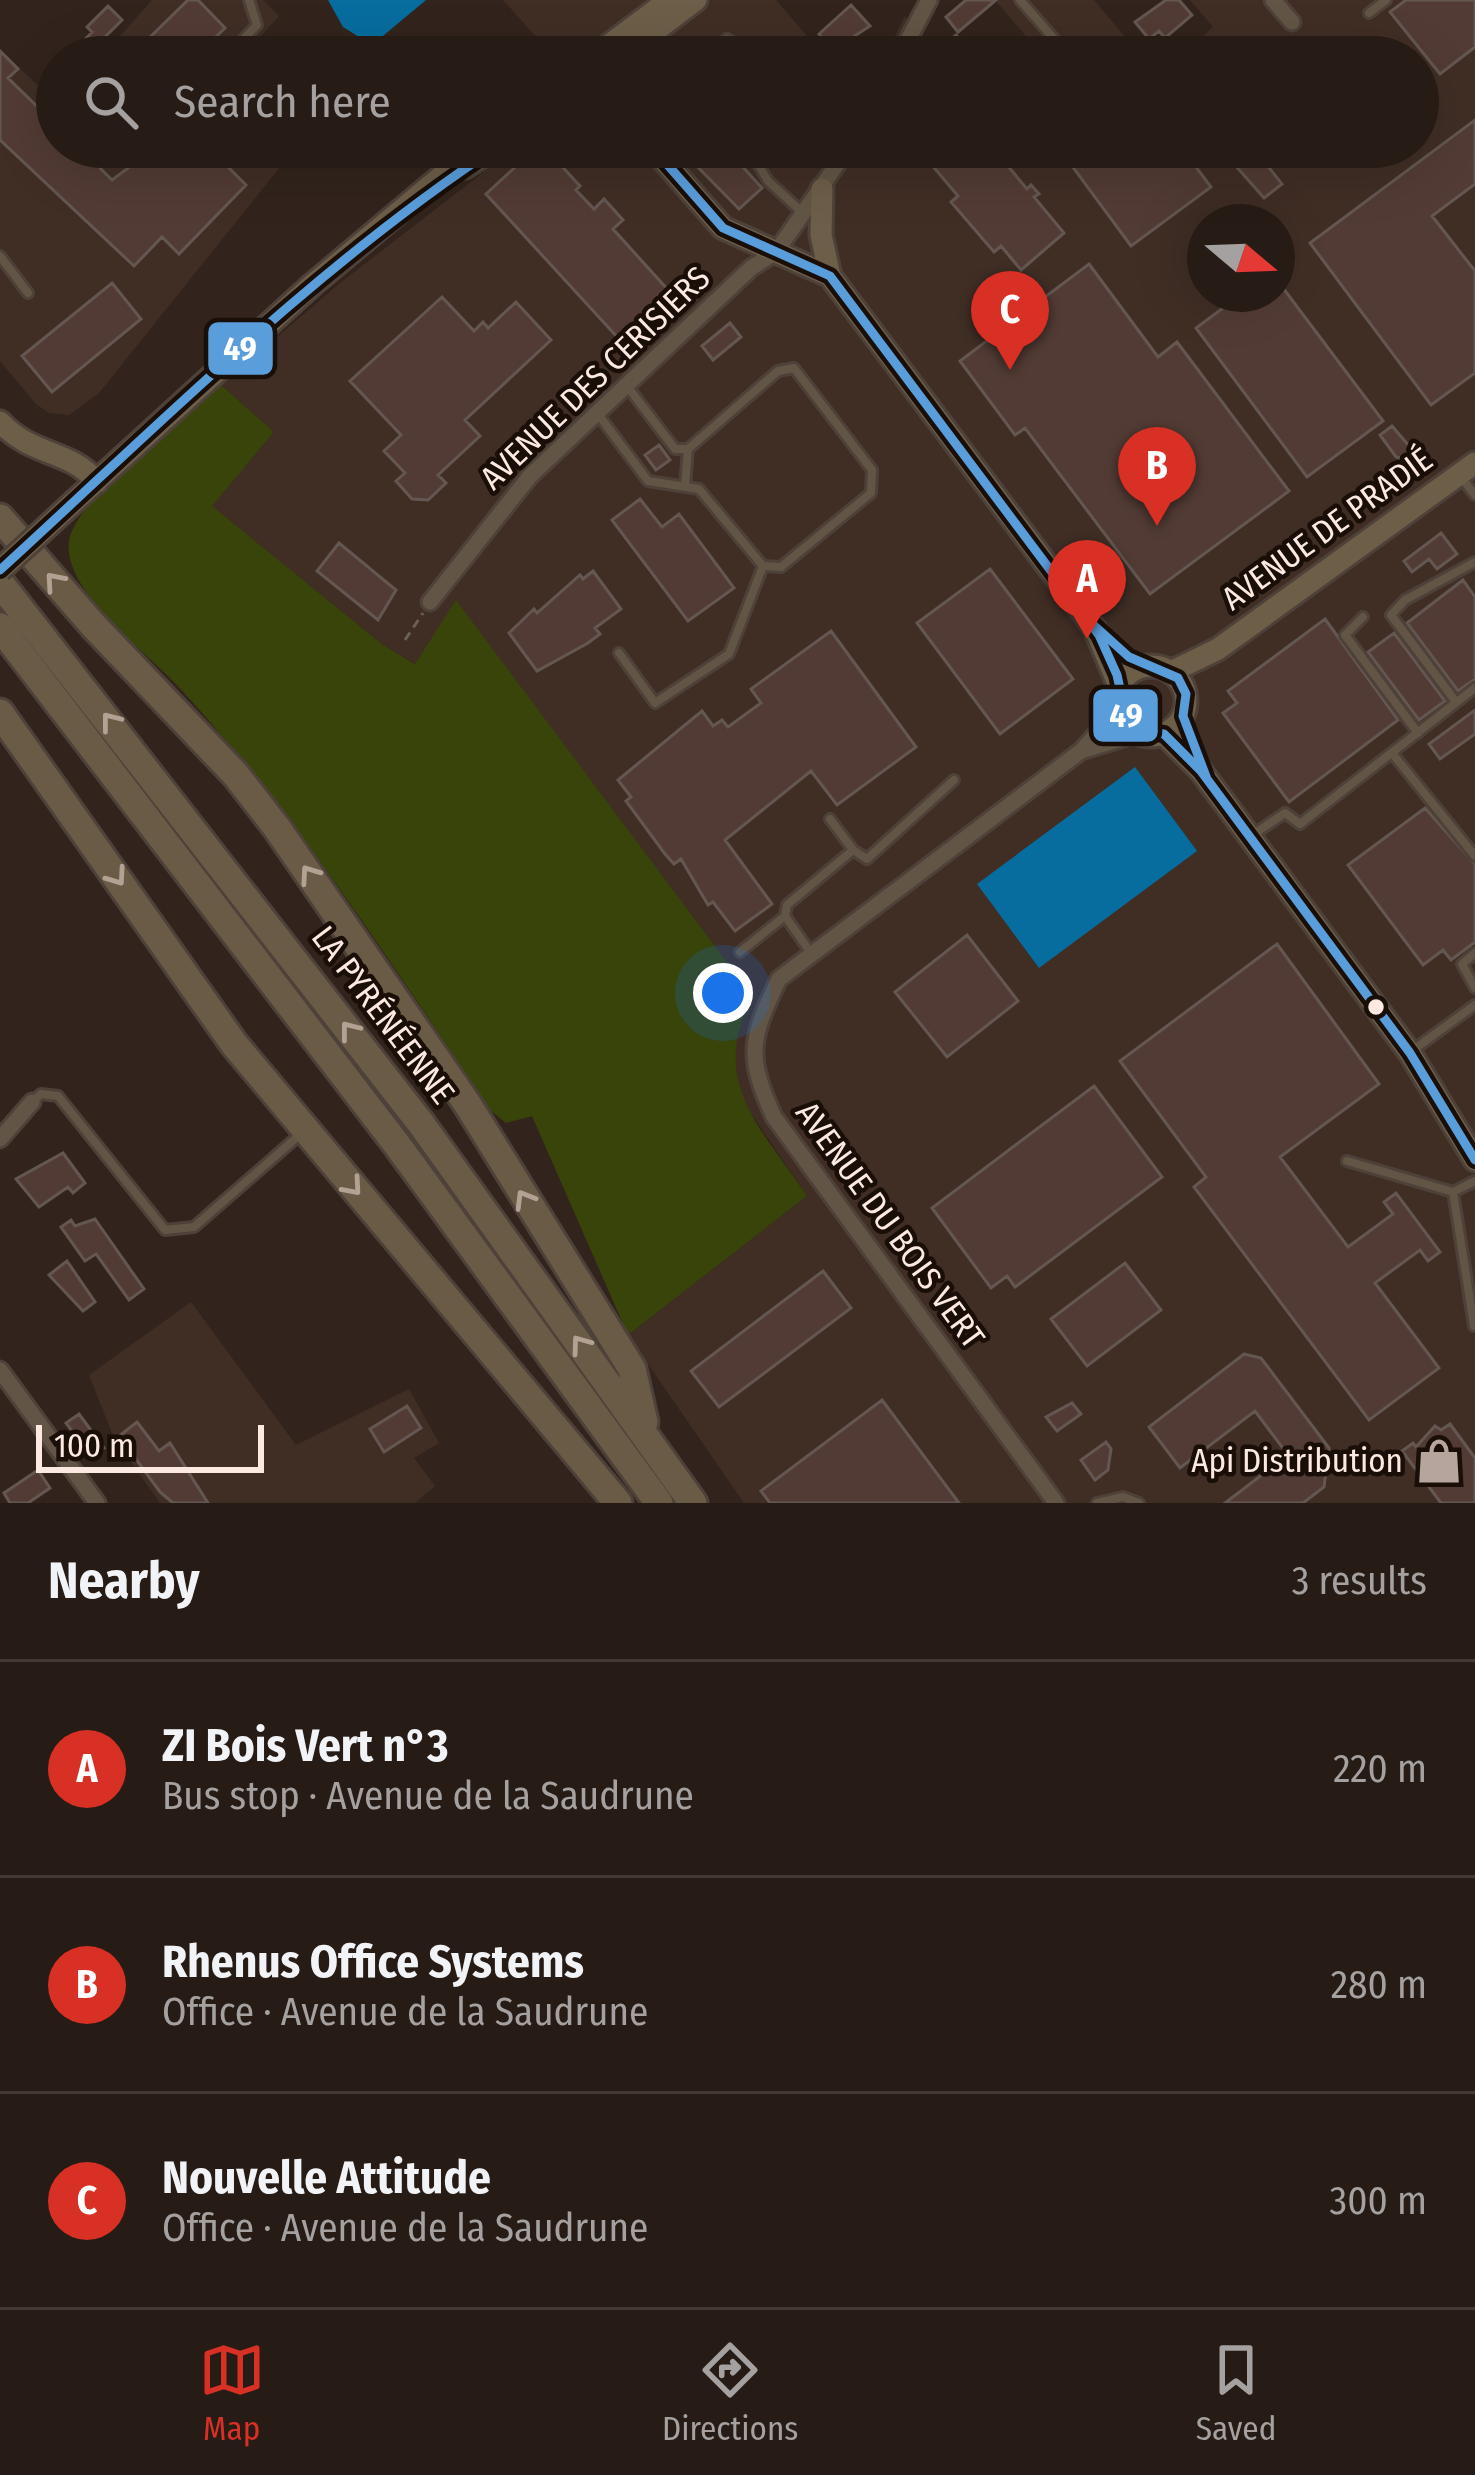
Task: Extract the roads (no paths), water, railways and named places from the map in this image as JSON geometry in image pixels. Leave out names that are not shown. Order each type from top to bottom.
[{"type":"highway","points":[[0,518],[224,762],[277,828],[468,1105],[632,1369],[648,1439]]},
{"type":"highway","name":"LA PYRÉNÉENNE","points":[[0,583],[422,1125],[693,1503]]},
{"type":"highway","name":"LA PYRÉNÉENNE","points":[[0,627],[384,1128],[659,1503]]},
{"type":"highway","points":[[0,713],[184,975],[304,1130],[619,1503]]},
{"type":"street","points":[[621,36],[669,0]]},
{"type":"street","points":[[649,36],[697,0]]},
{"type":"street","points":[[910,36],[929,0]]},
{"type":"street","points":[[1274,0],[1292,22]]},
{"type":"street","points":[[0,571],[312,285],[455,168]]},
{"type":"street","points":[[444,179],[462,168]]},
{"type":"street","points":[[671,168],[724,228],[830,276]]},
{"type":"street","name":"AVENUE DES CERISIERS","points":[[430,602],[530,476],[751,268],[776,252],[836,168]]},
{"type":"street","points":[[822,189],[820,235],[830,276],[1099,635],[1119,686],[1117,711],[1137,734],[1164,734],[1201,771],[1410,1053],[1475,1160]]},
{"type":"street","points":[[0,422],[23,446],[68,459],[98,482]]},
{"type":"street","name":"AVENUE DE PRADIÉ","points":[[1171,671],[1218,649],[1467,469]]},
{"type":"street","points":[[1099,635],[1147,666],[1171,671],[1185,705],[1201,771]]},
{"type":"street","name":"AVENUE DE PRADIÉ","points":[[1185,705],[1218,649]]},
{"type":"street","points":[[1119,686],[1126,676],[1147,666]]},
{"type":"street","points":[[1164,734],[1185,705]]},
{"type":"street","name":"AVENUE DU BOIS VERT","points":[[1055,1503],[774,1117],[752,1068],[756,1026],[779,979],[1081,751],[1117,711]]},
{"type":"street","name":"AVENUE DU BOIS VERT","points":[[1081,751],[1137,734]]},
{"type":"street","points":[[0,1139],[32,1102]]},
{"type":"street","points":[[0,1370],[97,1503]]},
{"type":"lane","points":[[246,36],[257,25],[248,0]]},
{"type":"lane","points":[[1020,0],[1052,36]]},
{"type":"lane","points":[[1369,13],[1386,0]]},
{"type":"lane","points":[[760,168],[804,214]]},
{"type":"lane","points":[[0,256],[28,293]]},
{"type":"lane","points":[[597,413],[648,481],[699,489],[763,566],[781,567],[872,494],[872,470],[794,368],[778,371],[688,449],[675,449],[626,385]]},
{"type":"lane","points":[[685,486],[688,449]]},
{"type":"lane","points":[[1467,469],[1475,495]]},
{"type":"lane","points":[[1456,703],[1391,615],[1405,600],[1433,590],[1475,562]]},
{"type":"lane","points":[[619,653],[655,703],[729,654],[763,566]]},
{"type":"lane","points":[[1363,617],[1345,635],[1418,733]]},
{"type":"lane","points":[[1250,837],[1285,813],[1300,824],[1475,688]]},
{"type":"lane","points":[[1392,753],[1475,856]]},
{"type":"lane","points":[[830,819],[853,850],[867,859],[954,780]]},
{"type":"lane","points":[[740,952],[785,916],[787,904],[853,850]]},
{"type":"lane","points":[[785,916],[812,954]]},
{"type":"lane","points":[[1475,953],[1462,964],[1475,988]]},
{"type":"lane","points":[[1410,1053],[1475,1005]]},
{"type":"lane","points":[[32,1102],[41,1094],[58,1096],[165,1230],[194,1227],[304,1130]]},
{"type":"lane","points":[[1347,1161],[1453,1192],[1475,1181]]},
{"type":"lane","points":[[1453,1192],[1474,1326]]},
{"type":"lane","points":[[1097,1503],[1123,1497],[1138,1503]]},
{"type":"water","points":[[328,0],[426,0],[383,36],[358,36],[343,27]]},
{"type":"water","points":[[1135,767],[1197,851],[1039,968],[977,884]]},
{"type":"place","name":"Nouvelle Attitude","points":[[1010,370]]},
{"type":"place","name":"Rhenus Office Systems","points":[[1157,526]]},
{"type":"place","name":"ZI Bois Vert n°3","points":[[1087,639]]},
{"type":"place","name":"Api Distribution","points":[[1439,1461]]}]
